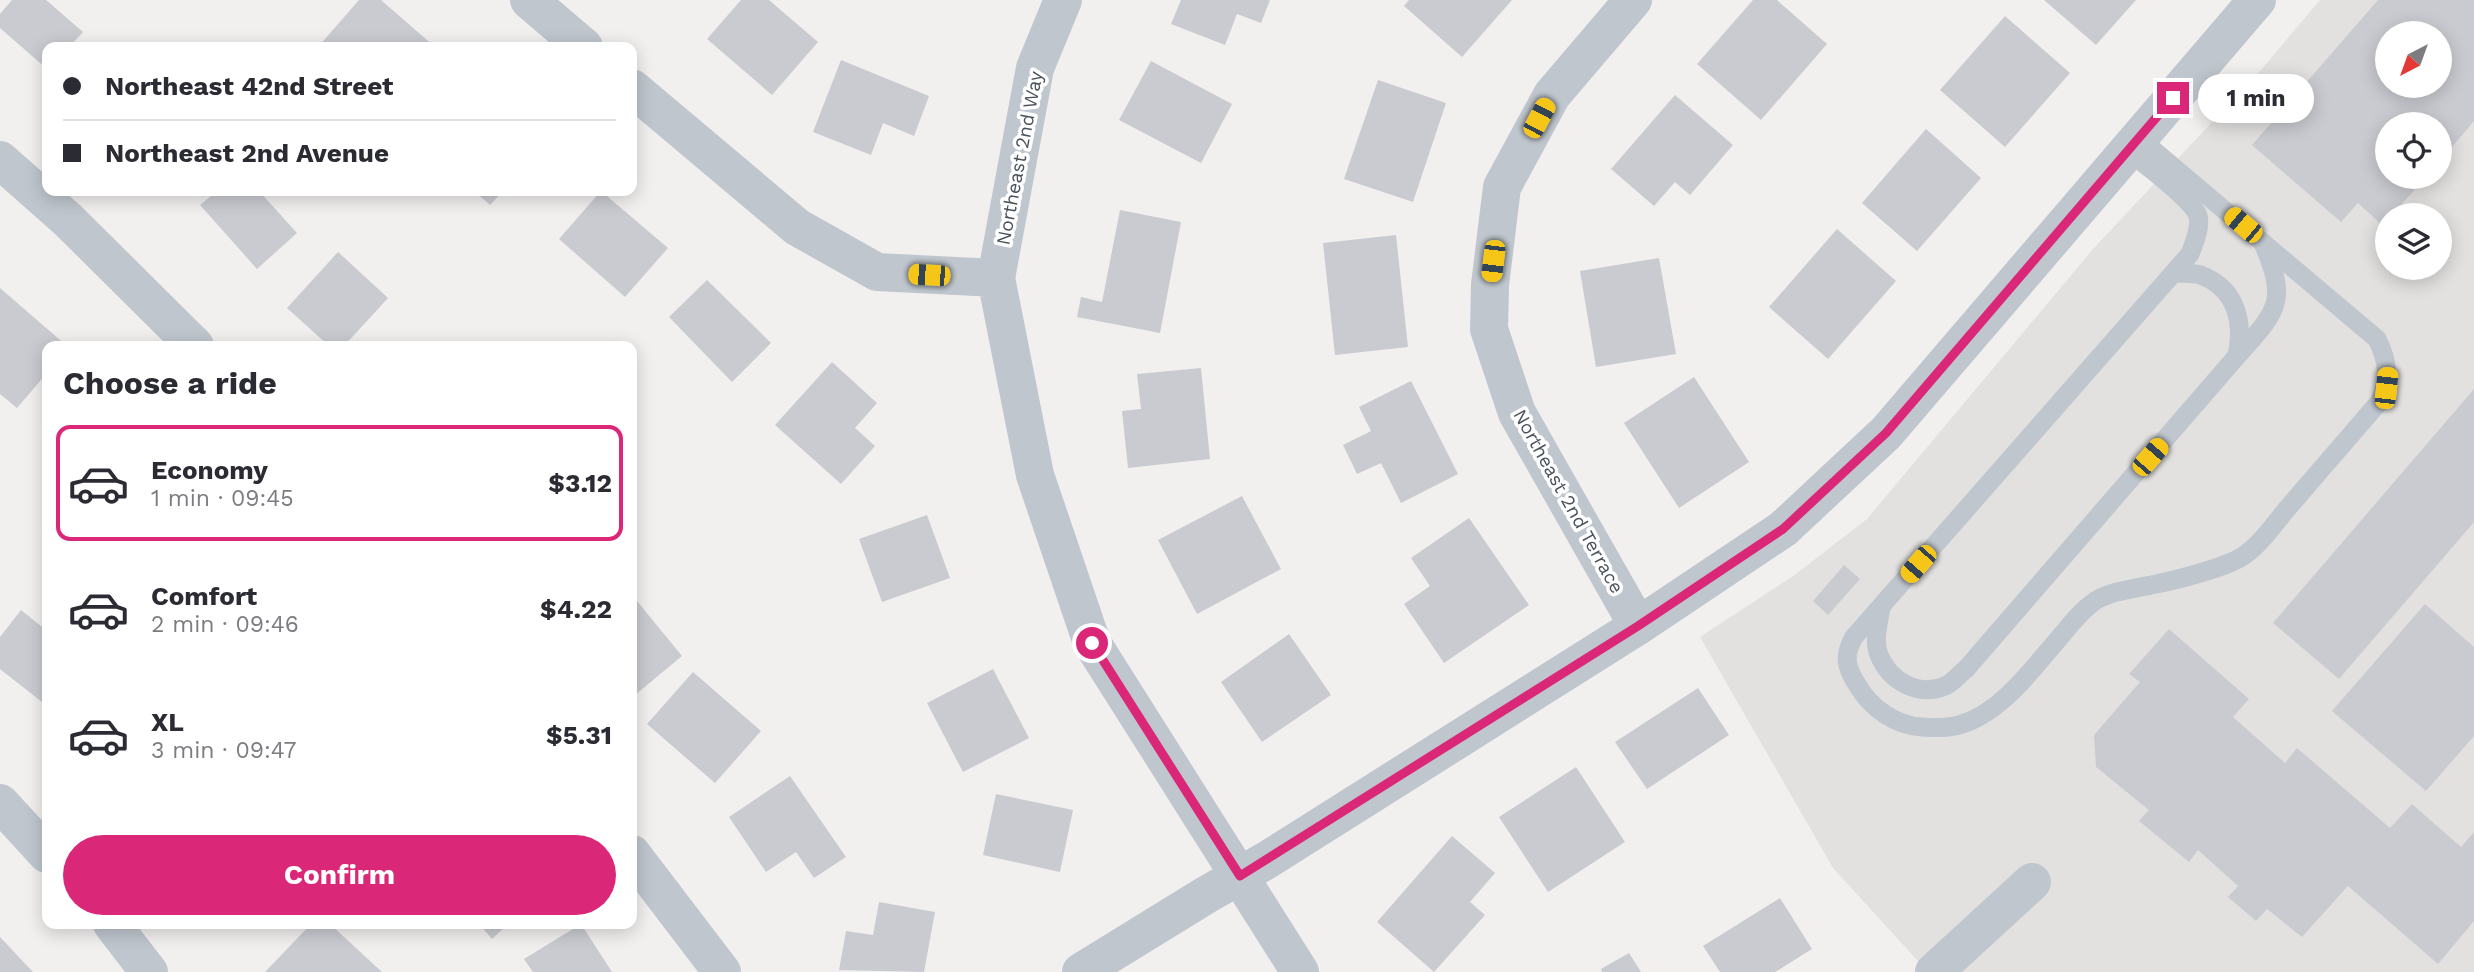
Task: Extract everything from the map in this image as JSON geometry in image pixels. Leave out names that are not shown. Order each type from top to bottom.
[{"type":"street","points":[[529,0],[578,42]]},
{"type":"street","name":"Northeast 2nd Way","points":[[996,278],[1035,68],[1063,0]]},
{"type":"street","name":"Northeast 2nd Terrace","points":[[1633,0],[1552,95],[1502,187],[1490,285],[1489,329],[1517,413],[1638,626]]},
{"type":"street","points":[[1081,972],[1240,876],[1638,626],[1783,529],[1886,433],[2257,0]]},
{"type":"street","points":[[637,92],[797,228],[877,272],[996,278],[1035,475],[1092,643],[1300,972]]},
{"type":"street","points":[[0,160],[68,220],[190,341]]},
{"type":"street","points":[[0,803],[42,849]]},
{"type":"street","points":[[637,860],[722,972]]},
{"type":"street","points":[[1934,972],[2032,882]]},
{"type":"street","points":[[116,929],[149,972]]},
{"type":"lane","points":[[2133,144],[2262,240],[2377,339],[2386,358],[2386,388],[2379,401],[2251,550],[2237,560],[2165,583],[2098,599],[2080,612],[1999,702],[1959,725],[1914,727],[1895,721],[1865,698],[1848,665],[1846,650],[1854,637],[2190,254],[2199,218],[2192,205],[2133,144]]},
{"type":"lane","points":[[1882,606],[1876,636],[1878,654],[1890,673],[1904,684],[1926,692],[1947,685],[1966,669],[2272,314],[2277,296],[2276,279],[2262,240]]},
{"type":"lane","points":[[2175,273],[2201,275],[2224,288],[2235,305],[2240,323],[2237,356]]},
{"type":"shaded area","points":[[2320,0],[2474,0],[2474,972],[1928,972],[1833,868],[1700,637],[1796,574],[1867,519],[2093,249],[2261,70]]},
{"type":"building","points":[[12,0],[46,0],[83,32],[74,42],[42,42],[42,65],[0,28],[0,14]]},
{"type":"building","points":[[359,0],[381,0],[429,42],[322,42]]},
{"type":"building","points":[[741,0],[769,0],[818,42],[772,95],[707,39]]},
{"type":"building","points":[[1181,0],[1270,0],[1261,23],[1237,14],[1225,45],[1171,24]]},
{"type":"building","points":[[1409,0],[1512,0],[1462,57],[1404,6]]},
{"type":"building","points":[[1753,0],[1777,0],[1827,44],[1761,120],[1697,64]]},
{"type":"building","points":[[2044,0],[2136,0],[2096,45]]},
{"type":"building","points":[[2378,0],[2474,0],[2474,121],[2452,147],[2452,112],[2375,112],[2375,189],[2415,189],[2403,203],[2375,203],[2375,219],[2358,203],[2341,222],[2252,145]]},
{"type":"building","points":[[2005,16],[2070,73],[2005,147],[1940,90]]},
{"type":"building","points":[[841,60],[929,96],[914,136],[883,123],[871,155],[813,132]]},
{"type":"building","points":[[1151,61],[1232,104],[1201,163],[1119,120]]},
{"type":"building","points":[[1378,80],[1446,103],[1413,202],[1344,179]]},
{"type":"building","points":[[1675,95],[1733,145],[1690,195],[1675,182],[1654,206],[1611,169]]},
{"type":"building","points":[[1926,129],[1981,178],[1917,251],[1862,203]]},
{"type":"building","points":[[211,196],[264,196],[297,233],[257,269],[200,205]]},
{"type":"building","points":[[480,196],[498,196],[490,205]]},
{"type":"building","points":[[597,196],[607,196],[668,248],[625,297],[559,239]]},
{"type":"building","points":[[1120,210],[1181,222],[1160,333],[1077,317],[1081,297],[1102,302]]},
{"type":"building","points":[[1837,229],[1896,281],[1828,359],[1769,307]]},
{"type":"building","points":[[1396,235],[1408,347],[1335,355],[1323,243]]},
{"type":"building","points":[[338,252],[388,298],[349,341],[323,341],[287,308]]},
{"type":"building","points":[[1659,258],[1676,354],[1596,367],[1580,271]]},
{"type":"building","points":[[707,280],[771,343],[732,382],[669,317]]},
{"type":"building","points":[[0,288],[61,341],[42,341],[42,379],[17,408],[0,394]]},
{"type":"building","points":[[832,362],[877,403],[855,428],[875,446],[841,484],[775,425]]},
{"type":"building","points":[[1201,368],[1210,459],[1128,468],[1122,411],[1141,409],[1137,374]]},
{"type":"building","points":[[1694,377],[1749,462],[1679,508],[1624,423]]},
{"type":"building","points":[[1411,381],[1458,474],[1401,503],[1381,463],[1357,474],[1343,445],[1371,431],[1359,407]]},
{"type":"building","points":[[2474,389],[2474,522],[2339,679],[2273,623]]},
{"type":"building","points":[[1242,496],[1281,569],[1197,614],[1158,540]]},
{"type":"building","points":[[927,515],[950,578],[882,602],[859,539]]},
{"type":"building","points":[[1469,518],[1529,605],[1444,663],[1404,604],[1430,586],[1411,558]]},
{"type":"building","points":[[1844,565],[1860,579],[1828,615],[1813,601]]},
{"type":"building","points":[[637,601],[682,656],[637,693]]},
{"type":"building","points":[[2425,604],[2474,647],[2474,736],[2426,791],[2332,711]]},
{"type":"building","points":[[21,610],[42,627],[42,702],[0,669],[0,637]]},
{"type":"building","points":[[2169,629],[2249,699],[2233,717],[2285,763],[2297,748],[2390,828],[2412,804],[2461,847],[2474,832],[2474,921],[2438,964],[2348,886],[2302,937],[2267,909],[2256,921],[2228,897],[2238,886],[2198,850],[2189,862],[2139,821],[2149,810],[2096,767],[2094,735],[2140,682],[2129,674]]},
{"type":"building","points":[[1289,634],[1331,695],[1262,742],[1221,682]]},
{"type":"building","points":[[993,669],[1029,738],[963,772],[927,703]]},
{"type":"building","points":[[693,672],[761,731],[715,783],[647,724]]},
{"type":"building","points":[[1698,688],[1729,735],[1647,789],[1615,742]]},
{"type":"building","points":[[1576,767],[1625,842],[1548,892],[1499,817]]},
{"type":"building","points":[[790,776],[846,857],[814,878],[796,852],[766,872],[729,817]]},
{"type":"building","points":[[996,794],[1073,810],[1060,872],[983,855]]},
{"type":"building","points":[[1452,836],[1495,873],[1470,902],[1485,915],[1434,972],[1377,922]]},
{"type":"building","points":[[1780,898],[1812,949],[1775,972],[1720,972],[1703,946]]},
{"type":"building","points":[[879,902],[935,912],[924,972],[839,970],[846,931],[873,935]]},
{"type":"building","points":[[306,929],[335,929],[382,972],[265,972]]},
{"type":"building","points":[[483,929],[503,929],[492,939]]},
{"type":"building","points":[[573,929],[584,929],[612,972],[533,972],[524,959]]},
{"type":"building","points":[[0,937],[33,972],[0,972]]},
{"type":"building","points":[[1629,953],[1641,972],[1602,972],[1601,969]]},
{"type":"route","points":[[1092,643],[1240,876],[1638,626],[1783,529],[1886,433],[2173,98]]}]
